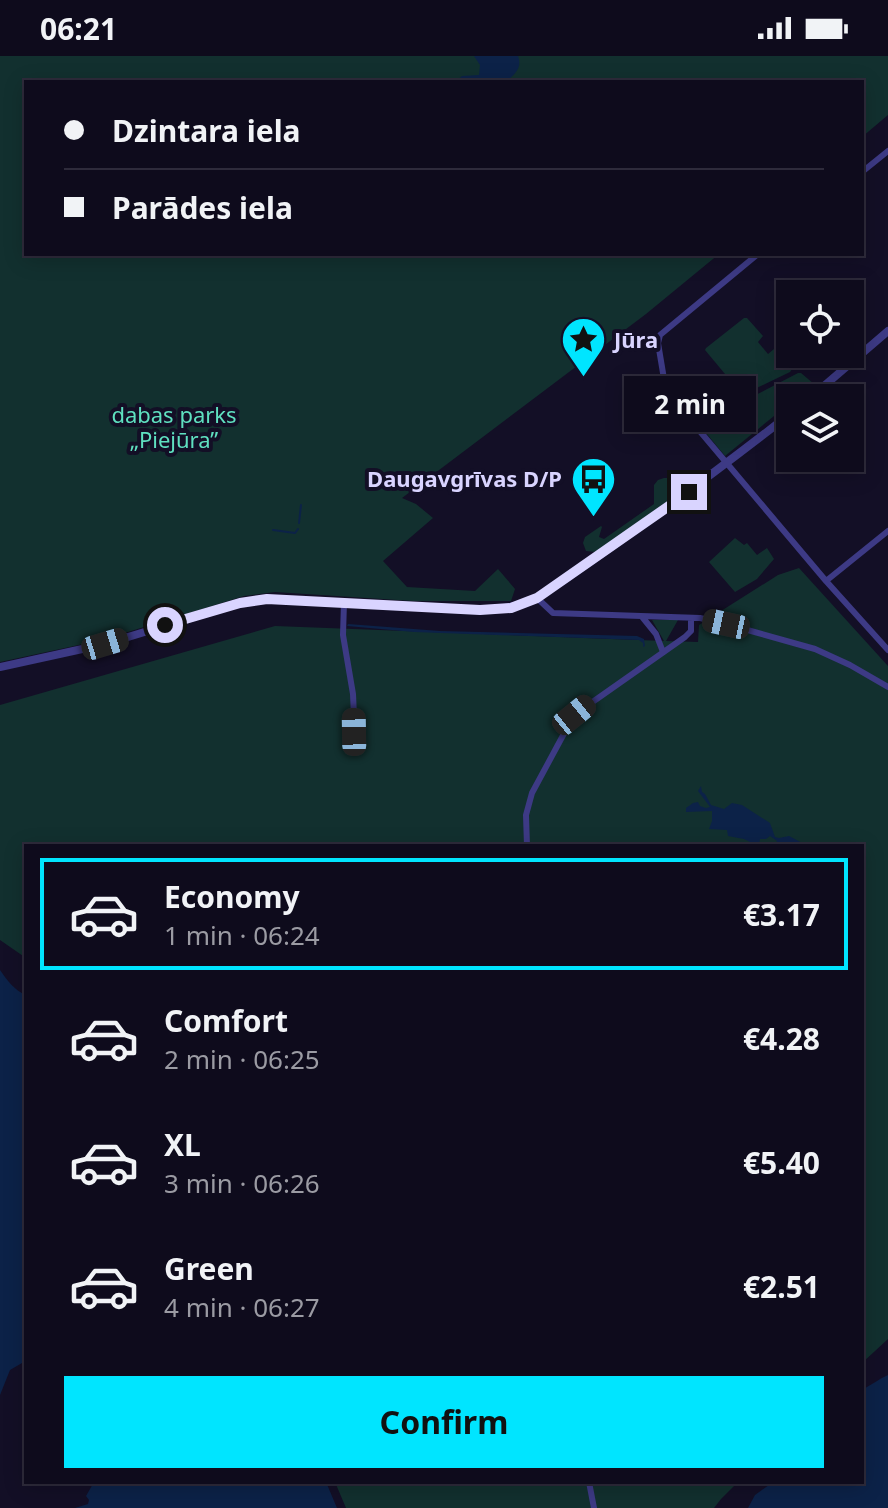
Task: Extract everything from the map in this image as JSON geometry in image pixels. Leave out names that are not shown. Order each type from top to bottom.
[{"type":"street","points":[[864,170],[888,151]]},
{"type":"street","points":[[756,256],[660,335],[658,343],[664,389],[888,650]]},
{"type":"street","points":[[826,384],[888,331]]},
{"type":"street","points":[[0,667],[105,644],[240,603],[267,599],[480,610],[511,608],[537,598],[625,539],[776,425]]},
{"type":"street","points":[[826,581],[888,531]]},
{"type":"street","points":[[537,598],[553,613],[700,618],[726,624],[815,649],[888,687]]},
{"type":"street","points":[[344,602],[343,635],[353,694],[355,738]]},
{"type":"street","points":[[643,618],[656,634],[663,652]]},
{"type":"street","points":[[527,844],[526,815],[532,793],[574,715],[691,631],[691,618]]},
{"type":"street","points":[[589,1484],[594,1508]]},
{"type":"green space","name":"dabas parks „Piejūra”","points":[[0,56],[888,56],[888,115],[864,135],[864,80],[24,80],[24,256],[717,256],[646,314],[402,498],[416,504],[433,518],[383,561],[407,587],[475,591],[498,569],[515,589],[511,601],[413,601],[275,592],[244,596],[102,640],[0,662]]},
{"type":"green space","points":[[747,318],[763,336],[758,342],[768,354],[774,349],[776,351],[776,368],[792,369],[744,394],[706,348]]},
{"type":"green space","points":[[801,373],[814,384],[777,384]]},
{"type":"green space","points":[[677,377],[717,419],[776,384],[776,414],[725,456],[668,387],[668,381]]},
{"type":"green space","points":[[664,478],[678,483],[676,495],[596,552],[586,551],[583,543],[585,537],[601,526],[599,537],[604,539],[654,504],[654,485]]},
{"type":"green space","points":[[735,538],[744,545],[747,543],[757,555],[767,548],[774,559],[757,579],[735,592],[709,562]]},
{"type":"green space","points":[[799,568],[888,666],[888,1339],[864,1361],[864,844],[24,844],[24,957],[0,940],[0,705],[275,626],[664,641],[652,620],[678,620],[666,641],[698,642],[699,625],[778,575]]},
{"type":"green space","points":[[336,1484],[736,1484],[714,1508],[346,1508]]},
{"type":"water","points":[[474,56],[518,56],[519,65],[508,80],[457,80],[462,76],[479,75],[480,65]]},
{"type":"water","points":[[348,624],[440,631],[637,636],[644,639],[645,646],[639,640],[414,632]]},
{"type":"water","points":[[701,786],[711,805],[724,809],[732,803],[742,805],[770,823],[775,837],[789,836],[804,844],[776,844],[777,841],[770,836],[754,844],[728,836],[727,830],[709,829],[712,811],[686,812],[686,808],[693,803],[710,807],[698,791]]},
{"type":"water","points":[[0,970],[14,988],[24,994],[24,1358],[22,1363],[10,1370],[0,1395]]},
{"type":"water","points":[[888,1375],[888,1508],[748,1508],[755,1495],[770,1484],[864,1484],[864,1389]]},
{"type":"water","points":[[93,1484],[327,1484],[337,1508],[75,1508],[88,1504],[86,1496]]},
{"type":"waterway","points":[[299,523],[301,505]]},
{"type":"waterway","points":[[273,530],[295,533],[298,529]]},
{"type":"place","name":"Jūra","points":[[583,379]]},
{"type":"place","name":"Daugavgrīvas D/P","points":[[593,518]]},
{"type":"route","points":[[165,625],[240,603],[267,599],[480,610],[523,605],[588,564],[689,492]]}]
